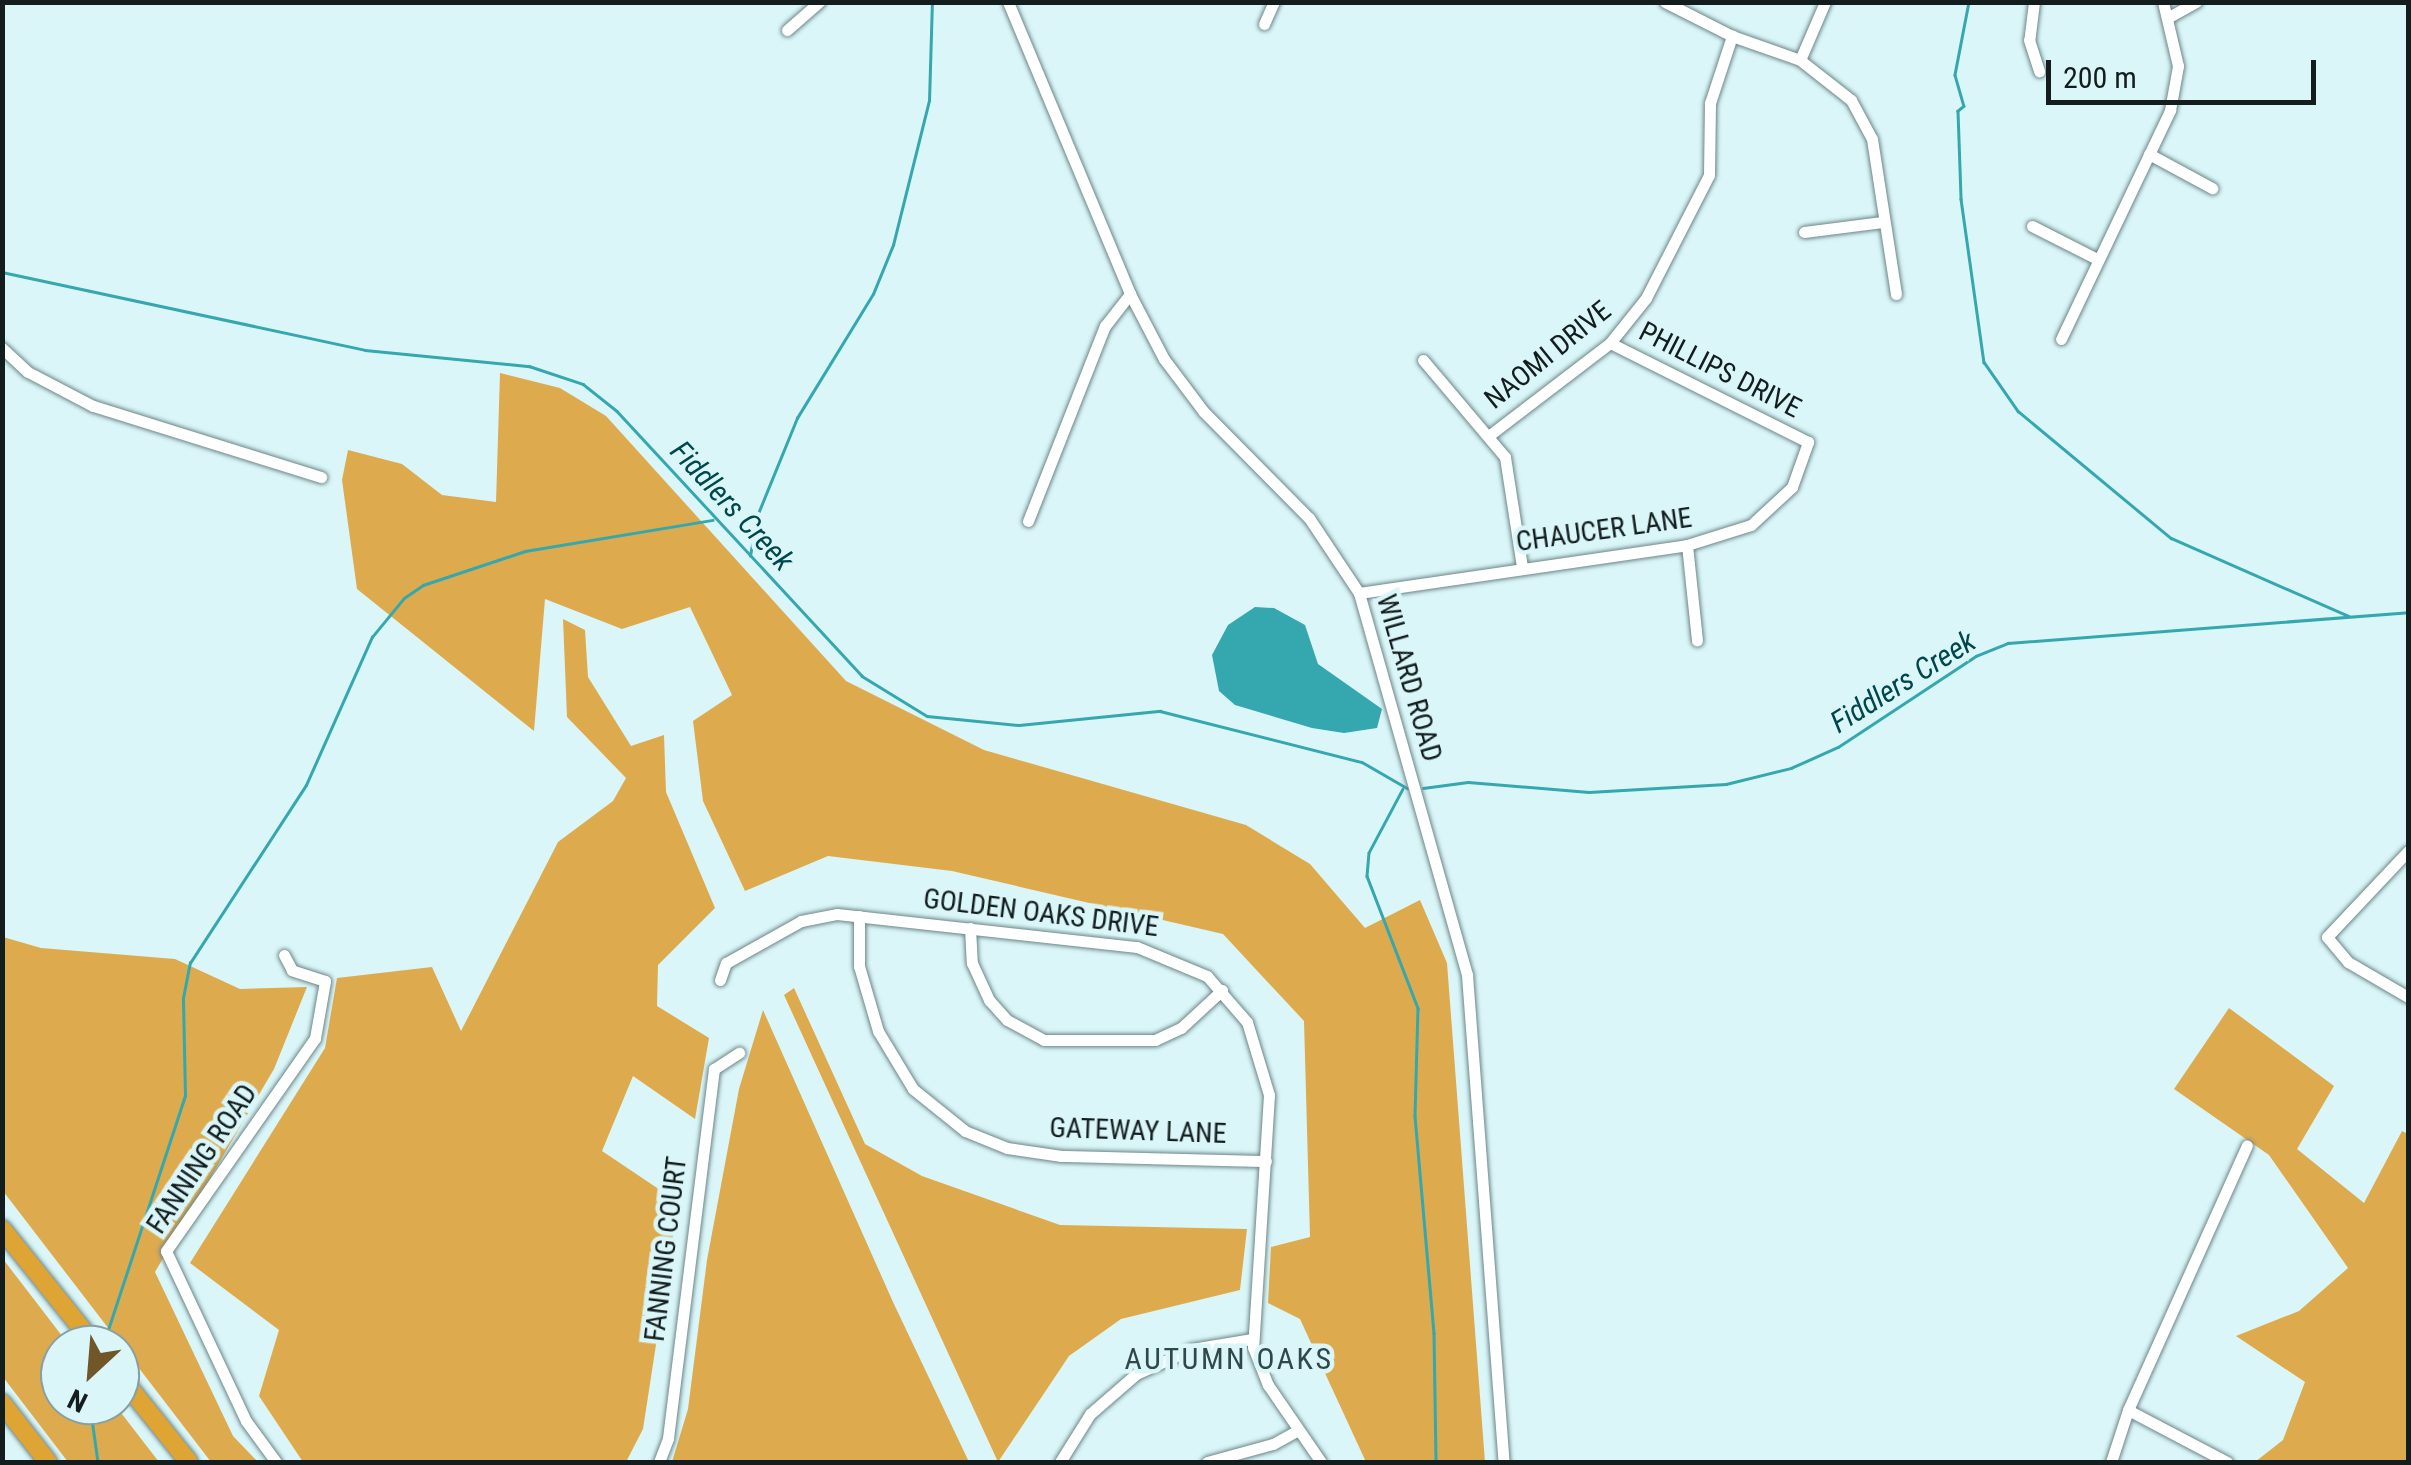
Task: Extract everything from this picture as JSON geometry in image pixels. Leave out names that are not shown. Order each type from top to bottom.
[{"type":"highway","points":[[2,1229],[79,1325]]},
{"type":"highway","points":[[140,1401],[188,1462]]},
{"type":"highway","points":[[2,1403],[48,1462]]},
{"type":"street","points":[[787,30],[819,2]]},
{"type":"street","name":"WILLARD ROAD","points":[[1008,2],[1130,294],[1190,395],[1309,518],[1359,593],[1467,974],[1504,1462]]},
{"type":"street","points":[[1264,24],[1274,2]]},
{"type":"street","points":[[1665,2],[1732,36],[1800,60],[1851,100],[1872,139],[1896,294]]},
{"type":"street","points":[[1800,60],[1825,2]]},
{"type":"street","points":[[2034,2],[2030,40],[2039,71]]},
{"type":"street","points":[[2061,339],[2095,258],[2149,154],[2176,82],[2169,17],[2163,2]]},
{"type":"street","points":[[2169,17],[2196,2]]},
{"type":"street","name":"NAOMI DRIVE","points":[[1491,434],[1610,343],[1646,298],[1709,174],[1710,102],[1732,36]]},
{"type":"street","points":[[2149,154],[2212,188]]},
{"type":"street","points":[[1804,232],[1882,222]]},
{"type":"street","points":[[2032,226],[2095,258]]},
{"type":"street","points":[[1028,521],[1104,326],[1130,294]]},
{"type":"street","name":"PHILLIPS DRIVE","points":[[1610,343],[1808,442]]},
{"type":"street","points":[[2,348],[23,369],[92,406],[321,477]]},
{"type":"street","points":[[1423,360],[1491,434],[1505,456],[1522,567]]},
{"type":"street","name":"CHAUCER LANE","points":[[1359,593],[1687,545],[1735,533],[1772,508],[1792,487],[1808,442]]},
{"type":"street","points":[[1687,545],[1697,640]]},
{"type":"street","points":[[2408,851],[2327,938],[2348,962],[2408,997]]},
{"type":"street","name":"GOLDEN OAKS DRIVE","points":[[720,980],[726,964],[801,921],[859,916],[1155,950],[1222,990],[1261,1054],[1269,1095],[1252,1339],[1261,1373],[1321,1462]]},
{"type":"street","name":"GATEWAY LANE","points":[[859,916],[859,966],[878,1031],[913,1089],[965,1131],[1008,1148],[1061,1156],[1266,1161]]},
{"type":"street","points":[[970,928],[972,963],[988,1000],[1007,1020],[1044,1040],[1155,1040],[1181,1028],[1222,990]]},
{"type":"street","name":"FANNING ROAD","points":[[276,1462],[246,1421],[166,1251],[316,1038],[325,980],[292,970],[284,955]]},
{"type":"street","name":"FANNING COURT","points":[[659,1462],[668,1438],[714,1070],[739,1053]]},
{"type":"street","points":[[2111,1462],[2128,1410],[2247,1145]]},
{"type":"street","points":[[1060,1462],[1090,1414],[1136,1374],[1189,1350],[1252,1339]]},
{"type":"street","points":[[2128,1410],[2227,1462]]},
{"type":"street","points":[[1207,1462],[1273,1444],[1298,1430]]},
{"type":"shaded area","points":[[500,373],[560,388],[606,416],[846,681],[984,750],[1246,825],[1310,864],[1365,928],[1420,900],[1447,963],[1485,1462],[1366,1462],[1300,1319],[1268,1303],[1271,1247],[1310,1237],[1304,1021],[1223,934],[952,871],[828,856],[745,891],[703,801],[693,721],[732,695],[690,607],[622,629],[545,599],[534,731],[357,589],[342,480],[348,450],[402,464],[442,495],[496,502]]},
{"type":"shaded area","points":[[563,619],[585,630],[588,677],[631,746],[664,735],[666,792],[715,908],[658,965],[657,1006],[709,1038],[695,1119],[633,1076],[602,1151],[678,1202],[643,1429],[626,1462],[303,1462],[259,1396],[279,1330],[190,1263],[325,1048],[337,978],[432,967],[461,1031],[558,842],[613,801],[626,778],[567,717]]},
{"type":"shaded area","points":[[3,937],[41,948],[175,959],[240,989],[307,987],[274,1069],[155,1272],[233,1436],[258,1462],[211,1462],[140,1369],[140,1325],[106,1325],[3,1191]]},
{"type":"shaded area","points":[[794,988],[865,1144],[922,1176],[1060,1225],[1247,1229],[1240,1290],[1121,1319],[1069,1356],[998,1462],[784,995]]},
{"type":"shaded area","points":[[2229,1008],[2334,1086],[2297,1149],[2364,1203],[2402,1131],[2408,1134],[2408,1462],[2255,1462],[2283,1440],[2305,1382],[2236,1336],[2299,1311],[2348,1268],[2269,1155],[2174,1089]]},
{"type":"shaded area","points":[[763,1010],[969,1462],[672,1462],[688,1409],[707,1260],[739,1089]]},
{"type":"shaded area","points":[[3,1259],[54,1325],[40,1325],[40,1425],[130,1425],[159,1462],[68,1462],[3,1377]]},
{"type":"water","points":[[1255,607],[1274,608],[1305,625],[1318,664],[1382,709],[1377,728],[1344,733],[1312,728],[1235,705],[1219,691],[1212,655],[1228,625]]},
{"type":"waterway","points":[[750,556],[757,516],[797,418],[873,294],[893,245],[929,101],[932,2]]},
{"type":"waterway","points":[[1969,2],[1955,75],[1964,106],[1958,111],[1961,199],[1984,362],[2018,411],[2171,538],[2349,616]]},
{"type":"waterway","name":"Fiddlers Creek","points":[[2,272],[365,350],[529,366],[583,384],[617,411],[862,676],[927,716],[1019,725],[1160,711],[1362,762],[1407,788]]},
{"type":"waterway","points":[[110,1325],[185,1096],[183,998],[190,963],[306,785],[372,637],[404,598],[423,585],[525,551],[712,520]]},
{"type":"waterway","name":"Fiddlers Creek","points":[[1423,788],[1468,782],[1589,792],[1726,784],[1791,768],[1838,747],[1976,656],[2008,643],[2408,612]]},
{"type":"waterway","points":[[1403,789],[1369,853],[1367,876],[1418,1008],[1415,1116],[1434,1333],[1436,1462]]},
{"type":"waterway","points":[[93,1425],[98,1462]]},
{"type":"district","name":"AUTUMN OAKS","points":[[1229,1359]]}]
